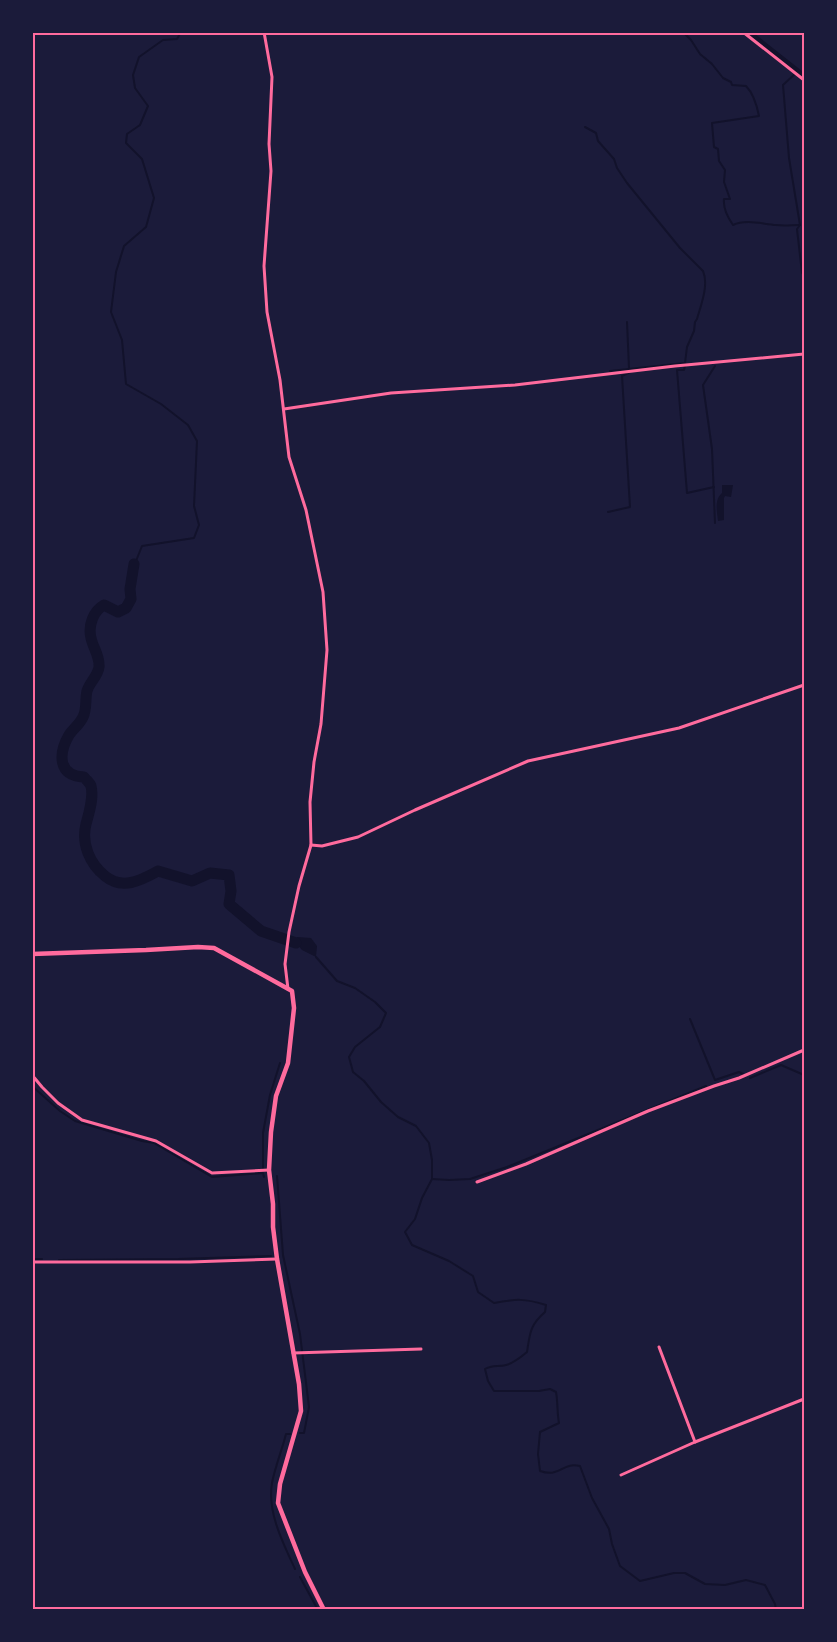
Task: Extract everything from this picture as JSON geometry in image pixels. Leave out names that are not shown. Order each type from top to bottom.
[{"type":"main road","points":[[32,954],[198,947],[214,948],[292,991],[294,1008],[288,1063],[276,1096],[269,1170],[276,1259],[299,1384],[301,1411],[280,1484],[278,1503],[305,1572],[324,1610]]},
{"type":"street","points":[[264,32],[272,77],[269,144],[271,172],[264,266],[268,312],[284,409],[289,457],[310,529],[323,592],[327,650],[321,724],[314,762],[310,802],[311,845],[299,886],[289,932],[285,964],[288,989]]},
{"type":"street","points":[[743,32],[804,80]]},
{"type":"street","points":[[284,409],[391,393],[515,385],[675,366],[804,354]]},
{"type":"street","points":[[311,845],[322,846],[358,837],[422,806],[528,761],[679,728],[804,685]]},
{"type":"street","points":[[478,1182],[526,1164],[648,1112],[739,1078],[804,1050]]},
{"type":"street","points":[[32,1075],[58,1102],[82,1120],[156,1141],[212,1173],[269,1170]]},
{"type":"street","points":[[32,1262],[190,1262],[276,1259]]},
{"type":"street","points":[[659,1348],[695,1442]]},
{"type":"street","points":[[293,1353],[421,1349]]},
{"type":"street","points":[[621,1475],[695,1442],[804,1399]]},
{"type":"shaded area","points":[[722,485],[733,485],[731,497],[725,496],[724,498],[724,520],[718,521],[717,502],[722,493]]},
{"type":"shaded area","points":[[297,937],[311,938],[317,946],[316,957],[302,950],[296,943]]},
{"type":"waterway","points":[[136,561],[142,546],[194,538],[199,525],[194,506],[197,441],[188,425],[161,404],[126,384],[122,340],[111,312],[116,272],[124,246],[146,227],[154,198],[142,159],[126,143],[127,134],[140,125],[148,106],[135,88],[133,75],[139,57],[163,40],[177,39],[181,32]]},
{"type":"waterway","points":[[683,32],[700,54],[712,64],[723,78],[731,82],[732,85],[746,86],[749,89],[757,108],[759,116],[712,123],[714,147],[718,149],[719,161],[725,170],[724,182],[730,199],[724,199],[724,206],[731,222],[733,225],[749,222],[800,225]]},
{"type":"waterway","points":[[747,32],[804,77]]},
{"type":"waterway","points":[[797,72],[783,85],[789,158],[800,225],[797,229],[802,273],[804,274]]},
{"type":"waterway","points":[[585,127],[596,133],[598,141],[614,159],[617,168],[627,183],[680,248],[703,271],[705,277],[704,295],[694,331],[687,347],[685,363],[610,371]]},
{"type":"waterway","points":[[627,322],[629,368]]},
{"type":"waterway","points":[[685,365],[684,370],[677,370],[687,493],[714,487]]},
{"type":"waterway","points":[[715,366],[703,385],[712,449],[715,523]]},
{"type":"waterway","points":[[608,512],[630,507],[622,376],[630,372]]},
{"type":"waterway","points":[[134,564],[130,589],[131,599],[126,608],[118,612],[104,605],[92,619],[90,633],[99,667],[87,691],[83,717],[69,735],[63,749],[62,756],[65,768],[75,776],[84,777],[91,786],[92,800],[85,831],[88,853],[95,866],[105,876],[118,883],[138,881],[158,871],[192,881],[210,873],[229,875],[231,891],[229,904],[261,931],[296,943]]},
{"type":"waterway","points":[[316,957],[337,981],[355,988],[375,1002],[386,1013],[380,1027],[355,1047],[349,1057],[353,1072],[398,1117],[416,1126],[429,1143],[432,1160],[432,1179],[422,1198],[415,1219],[405,1232],[412,1245],[449,1261],[473,1276],[478,1292],[494,1303],[520,1300],[546,1305],[545,1312],[536,1321],[532,1330],[527,1352],[509,1364],[485,1369],[488,1381],[494,1391],[539,1391],[550,1389],[556,1392],[559,1423],[540,1432],[538,1454],[540,1471],[552,1473],[569,1466],[580,1466],[592,1498],[609,1529],[620,1566],[640,1581],[674,1573],[685,1573],[705,1584],[725,1585],[746,1580],[765,1585],[775,1604],[776,1610]]},
{"type":"waterway","points":[[690,1019],[715,1080],[739,1072],[743,1074]]},
{"type":"waterway","points":[[263,1168],[263,1133],[270,1095],[280,1063]]},
{"type":"waterway","points":[[750,1078],[781,1065],[804,1075]]},
{"type":"waterway","points":[[32,1086],[60,1111],[75,1121],[154,1143],[212,1177],[263,1173],[264,1177]]},
{"type":"waterway","points":[[432,1179],[470,1179],[507,1167],[706,1086]]},
{"type":"waterway","points":[[277,1176],[283,1255],[300,1334],[309,1407],[304,1433],[300,1433]]},
{"type":"waterway","points":[[59,1260],[271,1256]]},
{"type":"waterway","points":[[32,1259],[42,1259]]},
{"type":"waterway","points":[[290,1434],[286,1434],[273,1477],[271,1494],[277,1527],[295,1569]]},
{"type":"waterway","points":[[300,1577],[318,1610]]}]
